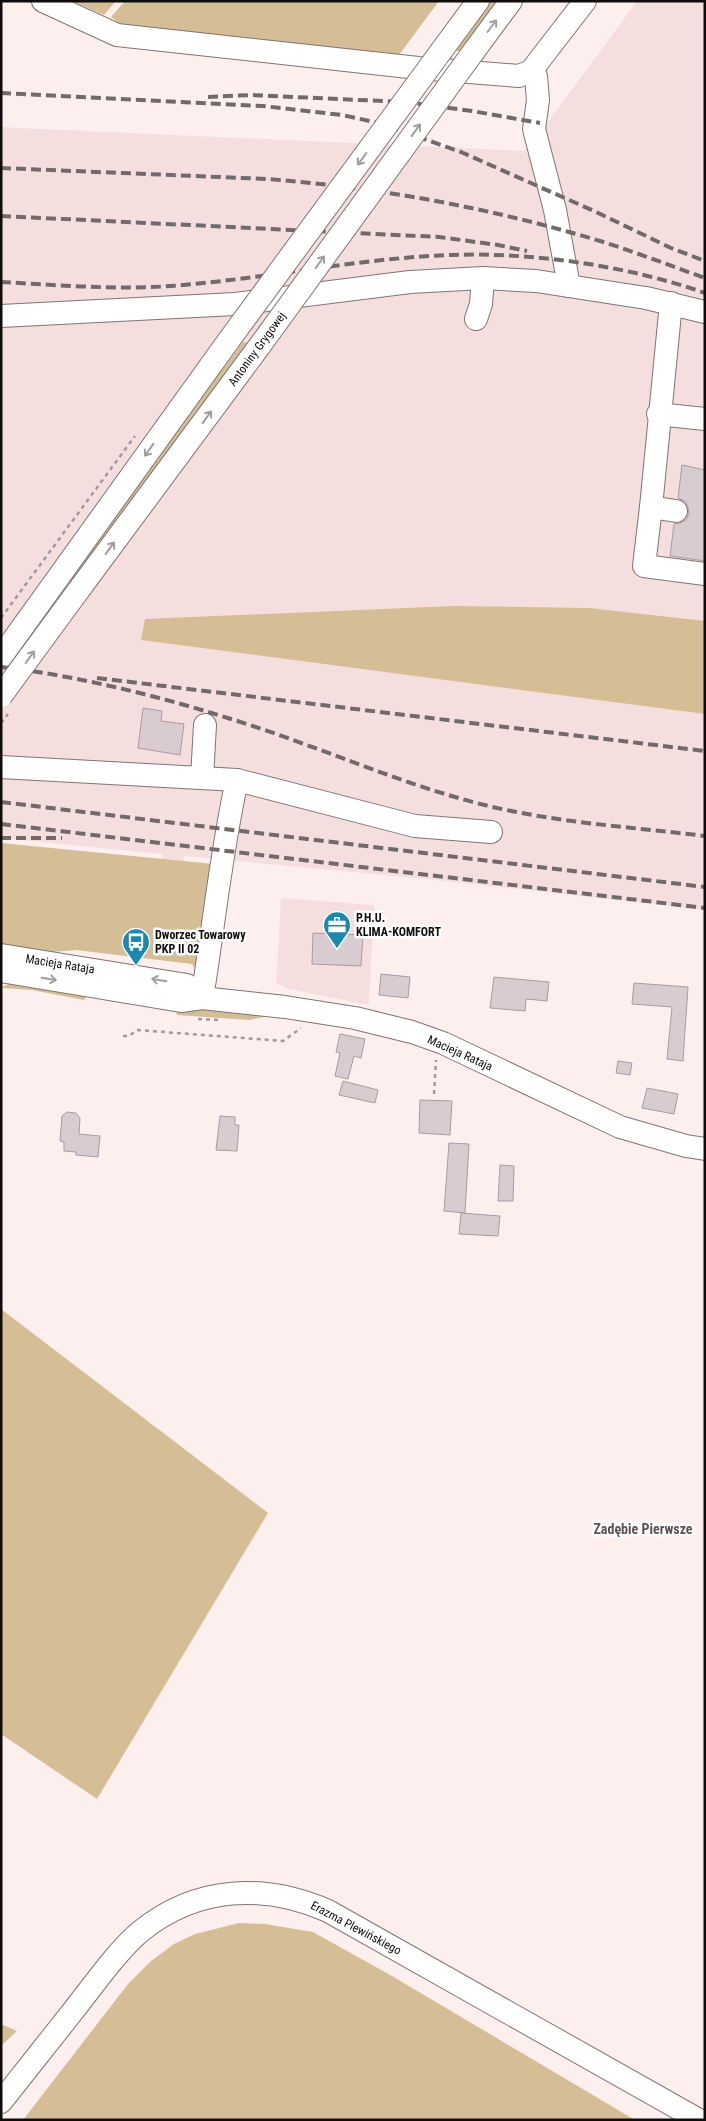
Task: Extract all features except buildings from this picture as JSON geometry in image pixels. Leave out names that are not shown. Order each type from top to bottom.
[{"type":"street","points":[[43,1],[117,36],[418,68],[519,76],[531,71],[585,1]]},
{"type":"street","points":[[1,657],[229,340],[478,1]]},
{"type":"street","name":"Antoniny Grygowej","points":[[1,696],[511,1]]},
{"type":"street","points":[[531,71],[536,76],[538,100],[534,129],[555,210],[569,286]]},
{"type":"street","points":[[476,319],[481,304],[484,278]]},
{"type":"street","points":[[1,316],[235,304],[410,282],[484,278],[569,286],[670,303],[705,312]]},
{"type":"street","points":[[670,303],[644,566],[705,574]]},
{"type":"street","points":[[658,414],[705,419]]},
{"type":"street","points":[[651,507],[676,510]]},
{"type":"street","points":[[202,778],[205,726]]},
{"type":"street","points":[[1,767],[237,780],[415,826],[491,832]]},
{"type":"street","points":[[202,998],[217,908],[226,829],[237,780]]},
{"type":"street","name":"Macieja Rataja","points":[[1,955],[188,985],[202,998]]},
{"type":"street","name":"Macieja Rataja","points":[[1,971],[181,1001],[202,998],[355,1018],[412,1032],[437,1041],[620,1127],[686,1146],[705,1149]]},
{"type":"street","name":"Erazma Plewińskiego","points":[[1,2102],[96,1981],[140,1931],[162,1916],[184,1906],[218,1895],[256,1892],[291,1897],[328,1911],[699,2120]]},
{"type":"path","points":[[1,618],[138,432]]},
{"type":"path","points":[[123,1036],[129,1036],[137,1030],[283,1041],[308,1023]]},
{"type":"path","points":[[434,1094],[437,1041]]},
{"type":"shaded area","points":[[72,1],[116,1],[104,15]]},
{"type":"shaded area","points":[[125,1],[439,1],[399,55],[125,27],[111,17]]},
{"type":"shaded area","points":[[490,1],[500,1],[463,51],[454,51]]},
{"type":"shaded area","points":[[637,1],[705,1],[705,910],[426,879],[184,856],[180,890],[158,887],[162,854],[1,838],[1,127],[524,151],[537,137]]},
{"type":"shaded area","points":[[243,342],[250,343],[75,581],[65,581]]},
{"type":"shaded area","points":[[453,606],[589,608],[705,621],[705,714],[141,640],[145,619]]},
{"type":"shaded area","points":[[1,843],[214,864],[200,961],[194,968],[192,964],[76,950],[52,952],[1,945]]},
{"type":"shaded area","points":[[281,898],[374,905],[369,1005],[288,989],[276,983]]},
{"type":"shaded area","points":[[10,983],[88,995],[84,1000],[32,990],[1,988]]},
{"type":"shaded area","points":[[190,1008],[269,1016],[249,1020],[177,1015],[176,1009]]},
{"type":"shaded area","points":[[1,1309],[268,1513],[97,1799],[1,1734]]},
{"type":"shaded area","points":[[239,1923],[265,1924],[313,1932],[392,1976],[635,2120],[23,2120],[128,1984],[151,1961],[174,1944],[195,1934]]},
{"type":"shaded area","points":[[1,2024],[17,2031],[1,2046]]},
{"type":"railway","points":[[1,93],[263,106],[342,115],[379,123],[461,152],[594,211],[671,248],[705,261]]},
{"type":"railway","points":[[208,97],[251,95],[404,102],[540,123]]},
{"type":"railway","points":[[1,168],[267,179],[381,192],[457,205],[532,222],[603,242],[705,278]]},
{"type":"railway","points":[[1,216],[439,237],[527,251]]},
{"type":"railway","points":[[1,282],[107,287],[171,286],[241,279],[382,260],[452,255],[483,255],[548,259],[613,268],[676,283],[705,293]]},
{"type":"railway","points":[[1,667],[25,670]]},
{"type":"railway","points":[[18,669],[98,683],[205,711],[260,728],[404,781],[492,807],[552,818],[705,836]]},
{"type":"railway","points":[[97,678],[705,751]]},
{"type":"railway","points":[[1,802],[705,887]]},
{"type":"railway","points":[[1,824],[705,908]]},
{"type":"railway","points":[[1,838],[62,838]]},
{"type":"place","name":"P.H.U. KLIMA-KOMFORT","points":[[337,949]]},
{"type":"place","name":"Dworzec Towarowy PKP II 02","points":[[136,966]]},
{"type":"district","name":"Zadębie Pierwsze","points":[[643,1529]]}]
